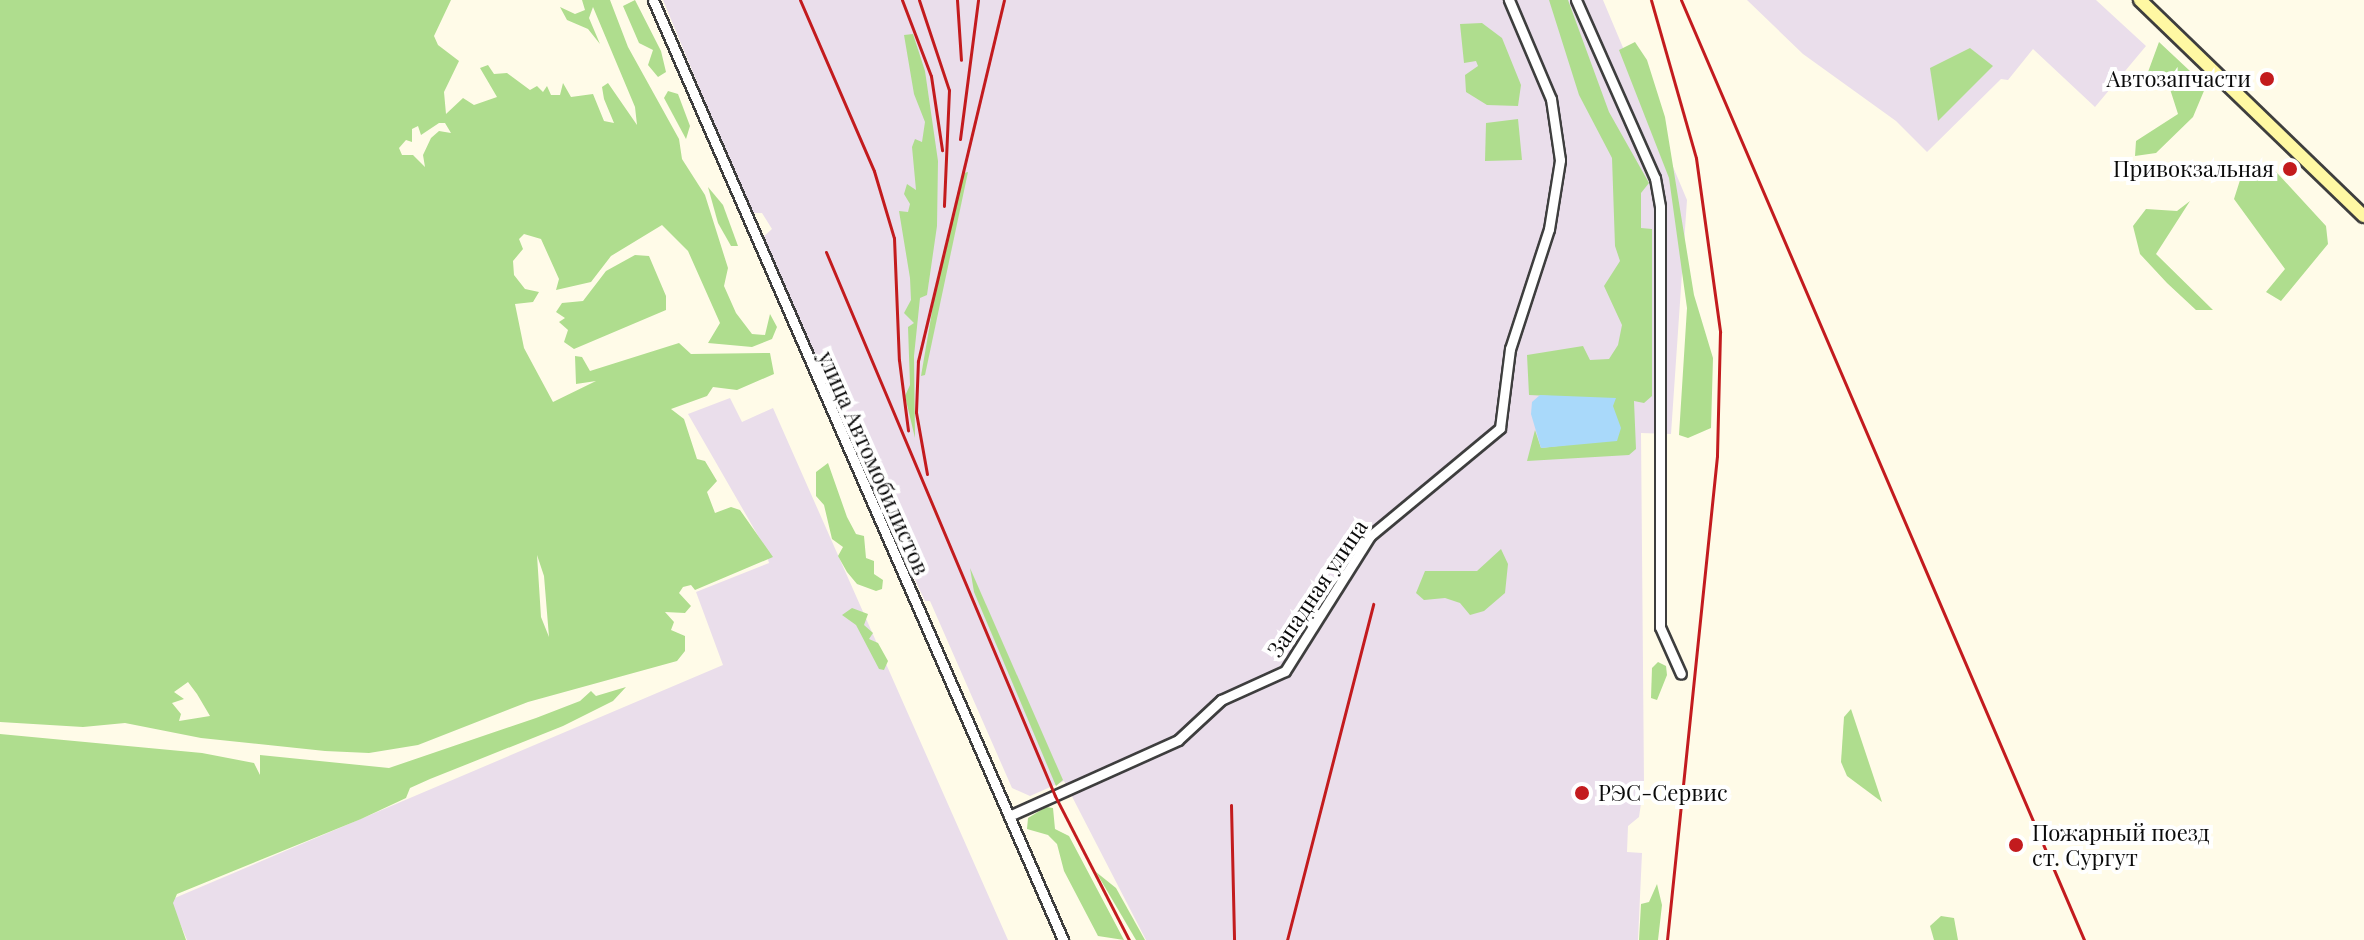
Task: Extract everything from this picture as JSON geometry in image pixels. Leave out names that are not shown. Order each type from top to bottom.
[{"type":"street","name":"улица Автомобилистов","points":[[653,0],[1063,940]]},
{"type":"street","name":"Западная улица","points":[[1009,816],[1178,740],[1221,700],[1285,671],[1382,522],[1486,445],[1500,428],[1510,349],[1549,229],[1560,160],[1551,99],[1509,0]]},
{"type":"street","points":[[1576,0],[1655,178],[1660,207],[1660,627],[1681,674]]},
{"type":"street","points":[[2140,0],[2364,216]]},
{"type":"shaded area","points":[[663,0],[1603,0],[1687,200],[1671,434],[1641,433],[1644,783],[1639,817],[1628,826],[1627,852],[1642,853],[1638,940],[1146,940],[1064,781],[1030,796],[1012,788],[930,601],[925,601],[858,459],[761,239],[772,229],[762,213],[751,213]]},
{"type":"shaded area","points":[[1747,0],[2096,0],[2146,46],[2095,107],[2033,49],[2008,80],[2001,79],[1927,152],[1896,121],[1803,54]]},
{"type":"shaded area","points":[[730,398],[742,422],[773,408],[1008,940],[187,940],[170,900],[723,665],[696,592],[769,563],[764,546],[688,414]]},
{"type":"green space","points":[[0,0],[451,0],[434,36],[438,45],[459,61],[444,92],[446,114],[463,98],[474,105],[497,97],[480,68],[488,65],[494,74],[507,73],[530,90],[537,86],[543,92],[547,86],[551,95],[560,95],[563,83],[571,97],[593,94],[604,121],[614,123],[602,87],[608,83],[637,125],[635,107],[593,7],[589,18],[600,44],[588,29],[567,20],[560,7],[575,14],[585,10],[582,0],[610,0],[628,47],[679,139],[682,159],[705,195],[728,268],[724,286],[736,313],[752,334],[765,335],[770,314],[777,327],[772,339],[752,347],[708,343],[720,323],[688,251],[662,225],[611,256],[591,282],[556,290],[559,279],[541,239],[524,234],[519,239],[523,249],[513,261],[514,275],[525,289],[539,292],[533,302],[515,304],[524,348],[553,402],[596,381],[576,384],[575,356],[582,357],[590,371],[679,343],[691,354],[770,353],[774,374],[737,390],[713,387],[707,396],[671,409],[684,419],[697,459],[705,461],[717,481],[707,492],[715,513],[731,507],[740,510],[773,557],[695,590],[691,585],[683,587],[679,593],[691,606],[685,613],[665,612],[674,622],[671,630],[685,636],[685,651],[677,661],[528,702],[418,745],[369,753],[325,751],[201,738],[125,723],[83,727],[0,722]],"holes":[[[439,123],[445,123],[451,133],[439,131],[431,138],[423,155],[425,167],[413,155],[402,155],[399,148],[406,140],[412,142],[412,129],[418,126],[421,135]],[[537,555],[544,576],[549,637],[541,617]],[[188,682],[210,716],[179,721],[181,714],[172,703],[184,699],[174,692]]]},
{"type":"green space","points":[[635,0],[661,51],[666,72],[658,77],[648,65],[653,50],[639,43],[623,6]]},
{"type":"green space","points":[[1549,0],[1568,0],[1609,112],[1649,183],[1641,193],[1641,228],[1652,229],[1652,396],[1644,403],[1634,401],[1636,449],[1629,455],[1527,461],[1535,430],[1541,448],[1575,444],[1615,399],[1529,395],[1527,355],[1583,346],[1590,360],[1609,359],[1618,345],[1622,325],[1604,286],[1620,261],[1615,246],[1612,158],[1579,95]]},
{"type":"green space","points":[[1482,23],[1502,38],[1521,85],[1518,106],[1487,105],[1466,92],[1465,75],[1478,66],[1476,61],[1464,63],[1460,24]]},
{"type":"green space","points":[[913,34],[925,71],[938,161],[937,226],[927,295],[920,298],[914,356],[915,438],[905,396],[910,385],[908,327],[914,323],[904,313],[911,300],[910,278],[899,211],[908,212],[910,204],[904,194],[907,184],[916,190],[912,147],[915,139],[922,142],[925,122],[914,94],[904,35]]},
{"type":"green space","points":[[1635,42],[1647,60],[1665,117],[1694,295],[1713,358],[1711,428],[1688,438],[1679,435],[1687,308],[1669,178],[1619,50]]},
{"type":"green space","points":[[2159,42],[2206,86],[2193,117],[2156,153],[2135,156],[2136,141],[2178,114],[2170,89],[2148,72]]},
{"type":"green space","points":[[1970,48],[1993,66],[1938,121],[1930,68]]},
{"type":"green space","points":[[668,91],[678,94],[690,126],[686,139],[664,98]]},
{"type":"green space","points":[[1518,119],[1522,160],[1485,161],[1486,123]]},
{"type":"green space","points":[[2267,162],[2326,226],[2328,244],[2281,301],[2266,292],[2285,269],[2234,199],[2241,177]]},
{"type":"green space","points":[[968,172],[925,375],[921,376],[939,271],[964,173]]},
{"type":"green space","points":[[708,187],[723,205],[738,246],[731,246],[718,223]]},
{"type":"green space","points":[[2190,201],[2156,254],[2213,310],[2196,310],[2167,283],[2140,254],[2133,226],[2146,209],[2177,211]]},
{"type":"green space","points":[[635,255],[649,256],[666,296],[666,310],[574,349],[564,342],[568,330],[559,322],[565,318],[556,312],[562,303],[583,301],[606,271]]},
{"type":"green space","points":[[828,463],[847,517],[856,534],[864,536],[866,558],[874,561],[874,574],[883,580],[882,589],[876,591],[857,584],[838,556],[843,547],[832,539],[824,505],[816,496],[816,472]]},
{"type":"green space","points":[[1501,549],[1508,564],[1505,593],[1484,611],[1470,615],[1460,603],[1445,598],[1424,600],[1416,593],[1425,571],[1477,571]]},
{"type":"green space","points":[[970,568],[1063,780],[1056,786],[974,592]]},
{"type":"green space","points":[[852,608],[868,614],[864,625],[873,633],[869,639],[878,643],[888,661],[884,670],[879,669],[856,625],[842,615]]},
{"type":"green space","points":[[1658,662],[1666,666],[1667,675],[1657,700],[1651,698],[1652,668]]},
{"type":"green space","points":[[626,687],[613,701],[563,726],[410,788],[406,798],[361,819],[177,894],[173,903],[186,940],[0,940],[0,734],[202,753],[254,763],[260,775],[260,755],[389,768],[536,718],[580,701],[591,691],[596,696]]},
{"type":"green space","points":[[1851,709],[1882,802],[1847,776],[1841,762],[1844,717]]},
{"type":"green space","points":[[1046,807],[1053,808],[1055,829],[1069,836],[1124,940],[1098,936],[1064,871],[1057,844],[1048,835],[1027,829],[1028,818]]},
{"type":"green space","points":[[1096,872],[1116,888],[1145,940],[1136,940]]},
{"type":"green space","points":[[1657,884],[1662,905],[1658,940],[1639,940],[1641,904],[1649,902]]},
{"type":"green space","points":[[1941,916],[1954,918],[1958,940],[1934,940],[1930,926]]},
{"type":"water","points":[[1540,395],[1616,398],[1613,406],[1621,428],[1617,441],[1541,448],[1531,414],[1532,402]]},
{"type":"railway","points":[[800,0],[874,171],[894,238],[899,360],[908,430]]},
{"type":"railway","points":[[902,0],[931,76],[942,150]]},
{"type":"railway","points":[[919,0],[949,90],[944,206]]},
{"type":"railway","points":[[957,0],[961,60]]},
{"type":"railway","points":[[960,139],[978,0]]},
{"type":"railway","points":[[927,474],[916,412],[918,361],[1004,0]]},
{"type":"railway","points":[[1651,0],[1696,158],[1720,332],[1717,456],[1667,940]]},
{"type":"railway","points":[[1681,0],[2084,940]]},
{"type":"railway","points":[[826,252],[1055,796],[1129,940]]},
{"type":"railway","points":[[1287,940],[1373,604]]},
{"type":"railway","points":[[1231,805],[1234,940]]},
{"type":"place","name":"Автозапчасти","points":[[2267,79]]},
{"type":"place","name":"Привокзальная","points":[[2290,169]]},
{"type":"place","name":"РЭС-Сервис","points":[[1582,793]]},
{"type":"place","name":"Пожарный поезд ст. Сургут","points":[[2016,845]]}]
